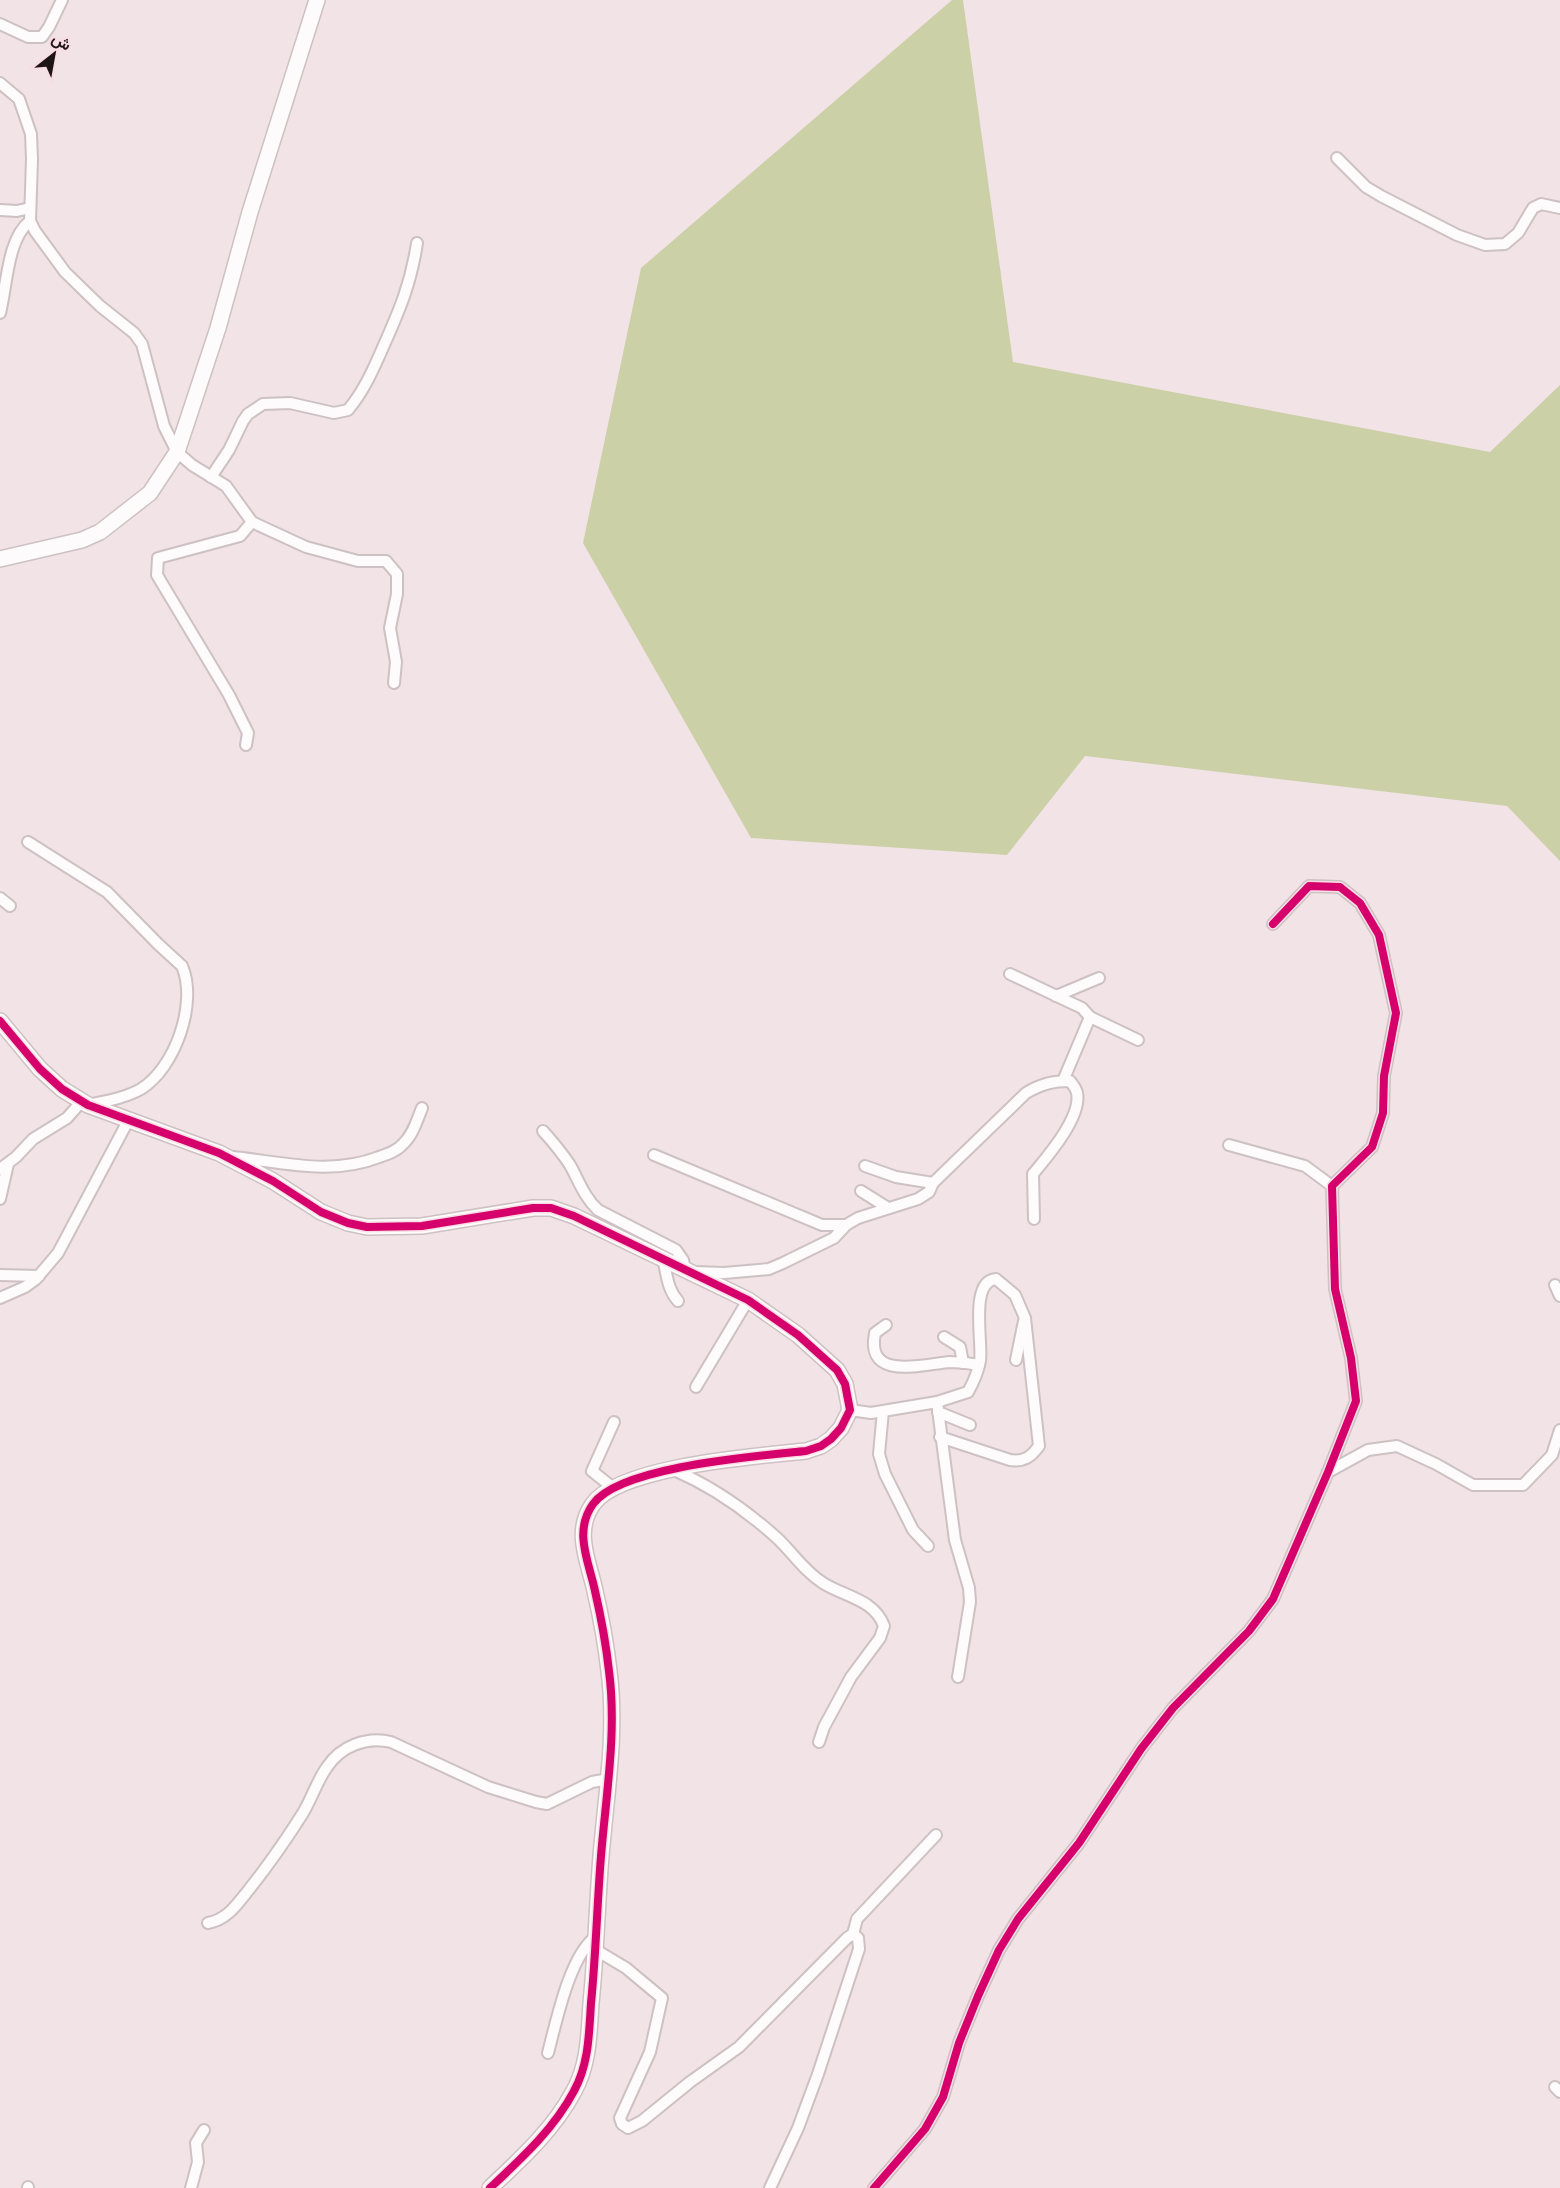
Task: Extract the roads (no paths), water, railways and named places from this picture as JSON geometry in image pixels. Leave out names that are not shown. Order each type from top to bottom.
[{"type":"street","points":[[0,24],[28,37],[42,37],[62,0]]},
{"type":"street","points":[[0,559],[82,540],[100,532],[150,493],[177,452],[218,328],[250,212],[317,0]]},
{"type":"street","points":[[0,83],[19,99],[31,134],[30,221],[42,242],[65,272],[100,306],[134,333],[142,344],[164,426],[177,452],[192,465],[226,486],[252,522],[306,547],[357,561],[386,561],[397,574],[398,582],[390,628],[396,662],[394,683]]},
{"type":"street","points":[[1337,159],[1366,187],[1381,196],[1457,235],[1485,245],[1505,244],[1518,233],[1533,208],[1541,204],[1560,208]]},
{"type":"street","points":[[0,210],[17,211],[30,208]]},
{"type":"street","points":[[0,313],[16,240],[24,225],[30,221]]},
{"type":"street","points":[[211,477],[229,450],[243,421],[248,414],[263,404],[290,403],[334,413],[348,410],[373,372],[399,313],[413,271],[417,243]]},
{"type":"street","points":[[246,745],[248,733],[229,696],[157,575],[157,566],[158,558],[240,536],[252,522]]},
{"type":"street","points":[[0,1199],[4,1167],[33,1139],[68,1118],[85,1103],[125,1096],[141,1089],[163,1068],[172,1055],[182,1027],[186,990],[182,966],[107,892],[28,842]]},
{"type":"street","points":[[879,2186],[925,2129],[938,2105],[978,1996],[999,1950],[1018,1919],[1079,1843],[1141,1749],[1173,1708],[1249,1631],[1273,1599],[1356,1401],[1351,1358],[1335,1290],[1332,1186],[1372,1148],[1383,1113],[1384,1076],[1396,1013],[1379,935],[1360,903],[1340,887],[1309,886],[1273,924]]},
{"type":"street","points":[[0,898],[10,906]]},
{"type":"street","points":[[1010,974],[1082,1008],[1090,1017],[1138,1040]]},
{"type":"street","points":[[1056,996],[1099,978]]},
{"type":"street","points":[[1063,1081],[1090,1017]]},
{"type":"street","points":[[0,1021],[40,1069],[62,1089],[85,1103],[128,1121],[227,1156],[321,1212],[348,1223],[367,1227],[422,1226],[518,1209],[551,1208],[574,1216],[748,1300],[798,1335],[837,1370],[845,1384],[850,1410],[842,1428],[821,1446],[806,1451],[654,1472],[612,1487],[593,1504],[584,1528],[583,1543],[595,1590],[609,1674],[611,1720],[609,1779],[601,1856],[587,2053],[583,2071],[574,2091],[546,2132],[490,2188]]},
{"type":"street","points":[[688,1271],[723,1273],[769,1269],[834,1238],[846,1225],[858,1218],[918,1199],[929,1192],[933,1183],[1026,1093],[1043,1084],[1070,1081],[1077,1090],[1078,1097],[1061,1141],[1033,1174],[1034,1219]]},
{"type":"street","points":[[227,1156],[316,1167],[347,1166],[370,1161],[401,1147],[415,1125],[422,1108]]},
{"type":"street","points":[[0,1298],[14,1293],[39,1276],[58,1253],[128,1121]]},
{"type":"street","points":[[543,1131],[571,1167],[588,1201],[609,1217],[676,1250],[688,1271]]},
{"type":"street","points":[[1229,1145],[1305,1166],[1332,1186]]},
{"type":"street","points":[[654,1155],[822,1225],[846,1225]]},
{"type":"street","points":[[865,1166],[896,1178],[933,1183]]},
{"type":"street","points":[[861,1191],[888,1208]]},
{"type":"street","points":[[663,1259],[668,1284],[672,1294],[678,1300]]},
{"type":"street","points":[[0,1275],[39,1276]]},
{"type":"street","points":[[850,1410],[871,1413],[937,1407],[968,1392],[979,1365],[979,1306],[982,1290],[987,1282],[996,1279],[1005,1285],[1019,1301],[1025,1318],[1039,1446],[1033,1455],[1021,1462],[940,1437]]},
{"type":"street","points":[[1556,1285],[1560,1296]]},
{"type":"street","points":[[0,1289],[14,1293]]},
{"type":"street","points":[[696,1387],[748,1300]]},
{"type":"street","points":[[1016,1360],[1021,1328],[1025,1318]]},
{"type":"street","points":[[886,1325],[875,1333],[873,1344],[877,1356],[886,1364],[919,1368],[948,1362],[979,1365]]},
{"type":"street","points":[[944,1336],[960,1347],[963,1363]]},
{"type":"street","points":[[937,1407],[955,1540],[969,1588],[970,1602],[958,1677]]},
{"type":"street","points":[[937,1407],[970,1425]]},
{"type":"street","points":[[883,1411],[879,1454],[885,1474],[913,1530],[928,1546]]},
{"type":"street","points":[[612,1487],[592,1471],[614,1422]]},
{"type":"street","points":[[1328,1472],[1368,1450],[1397,1446],[1473,1485],[1523,1485],[1558,1457],[1560,1431]]},
{"type":"street","points":[[674,1470],[693,1478],[737,1506],[777,1539],[810,1574],[836,1590],[868,1604],[881,1616],[885,1626],[880,1638],[851,1677],[824,1727],[819,1742]]},
{"type":"street","points":[[208,1923],[219,1921],[237,1904],[266,1869],[303,1812],[328,1766],[340,1754],[360,1742],[379,1739],[391,1742],[488,1787],[547,1804],[557,1801],[576,1789],[609,1779]]},
{"type":"street","points":[[596,1943],[662,1998],[650,2052],[621,2116],[622,2124],[628,2128],[642,2121],[690,2082],[739,2047],[853,1934],[857,1919],[936,1835]]},
{"type":"street","points":[[770,2188],[798,2128],[859,1949],[858,1938],[853,1934]]},
{"type":"street","points":[[548,2054],[567,1984],[585,1946],[596,1943]]},
{"type":"street","points":[[191,2188],[198,2162],[196,2143],[204,2130]]}]
